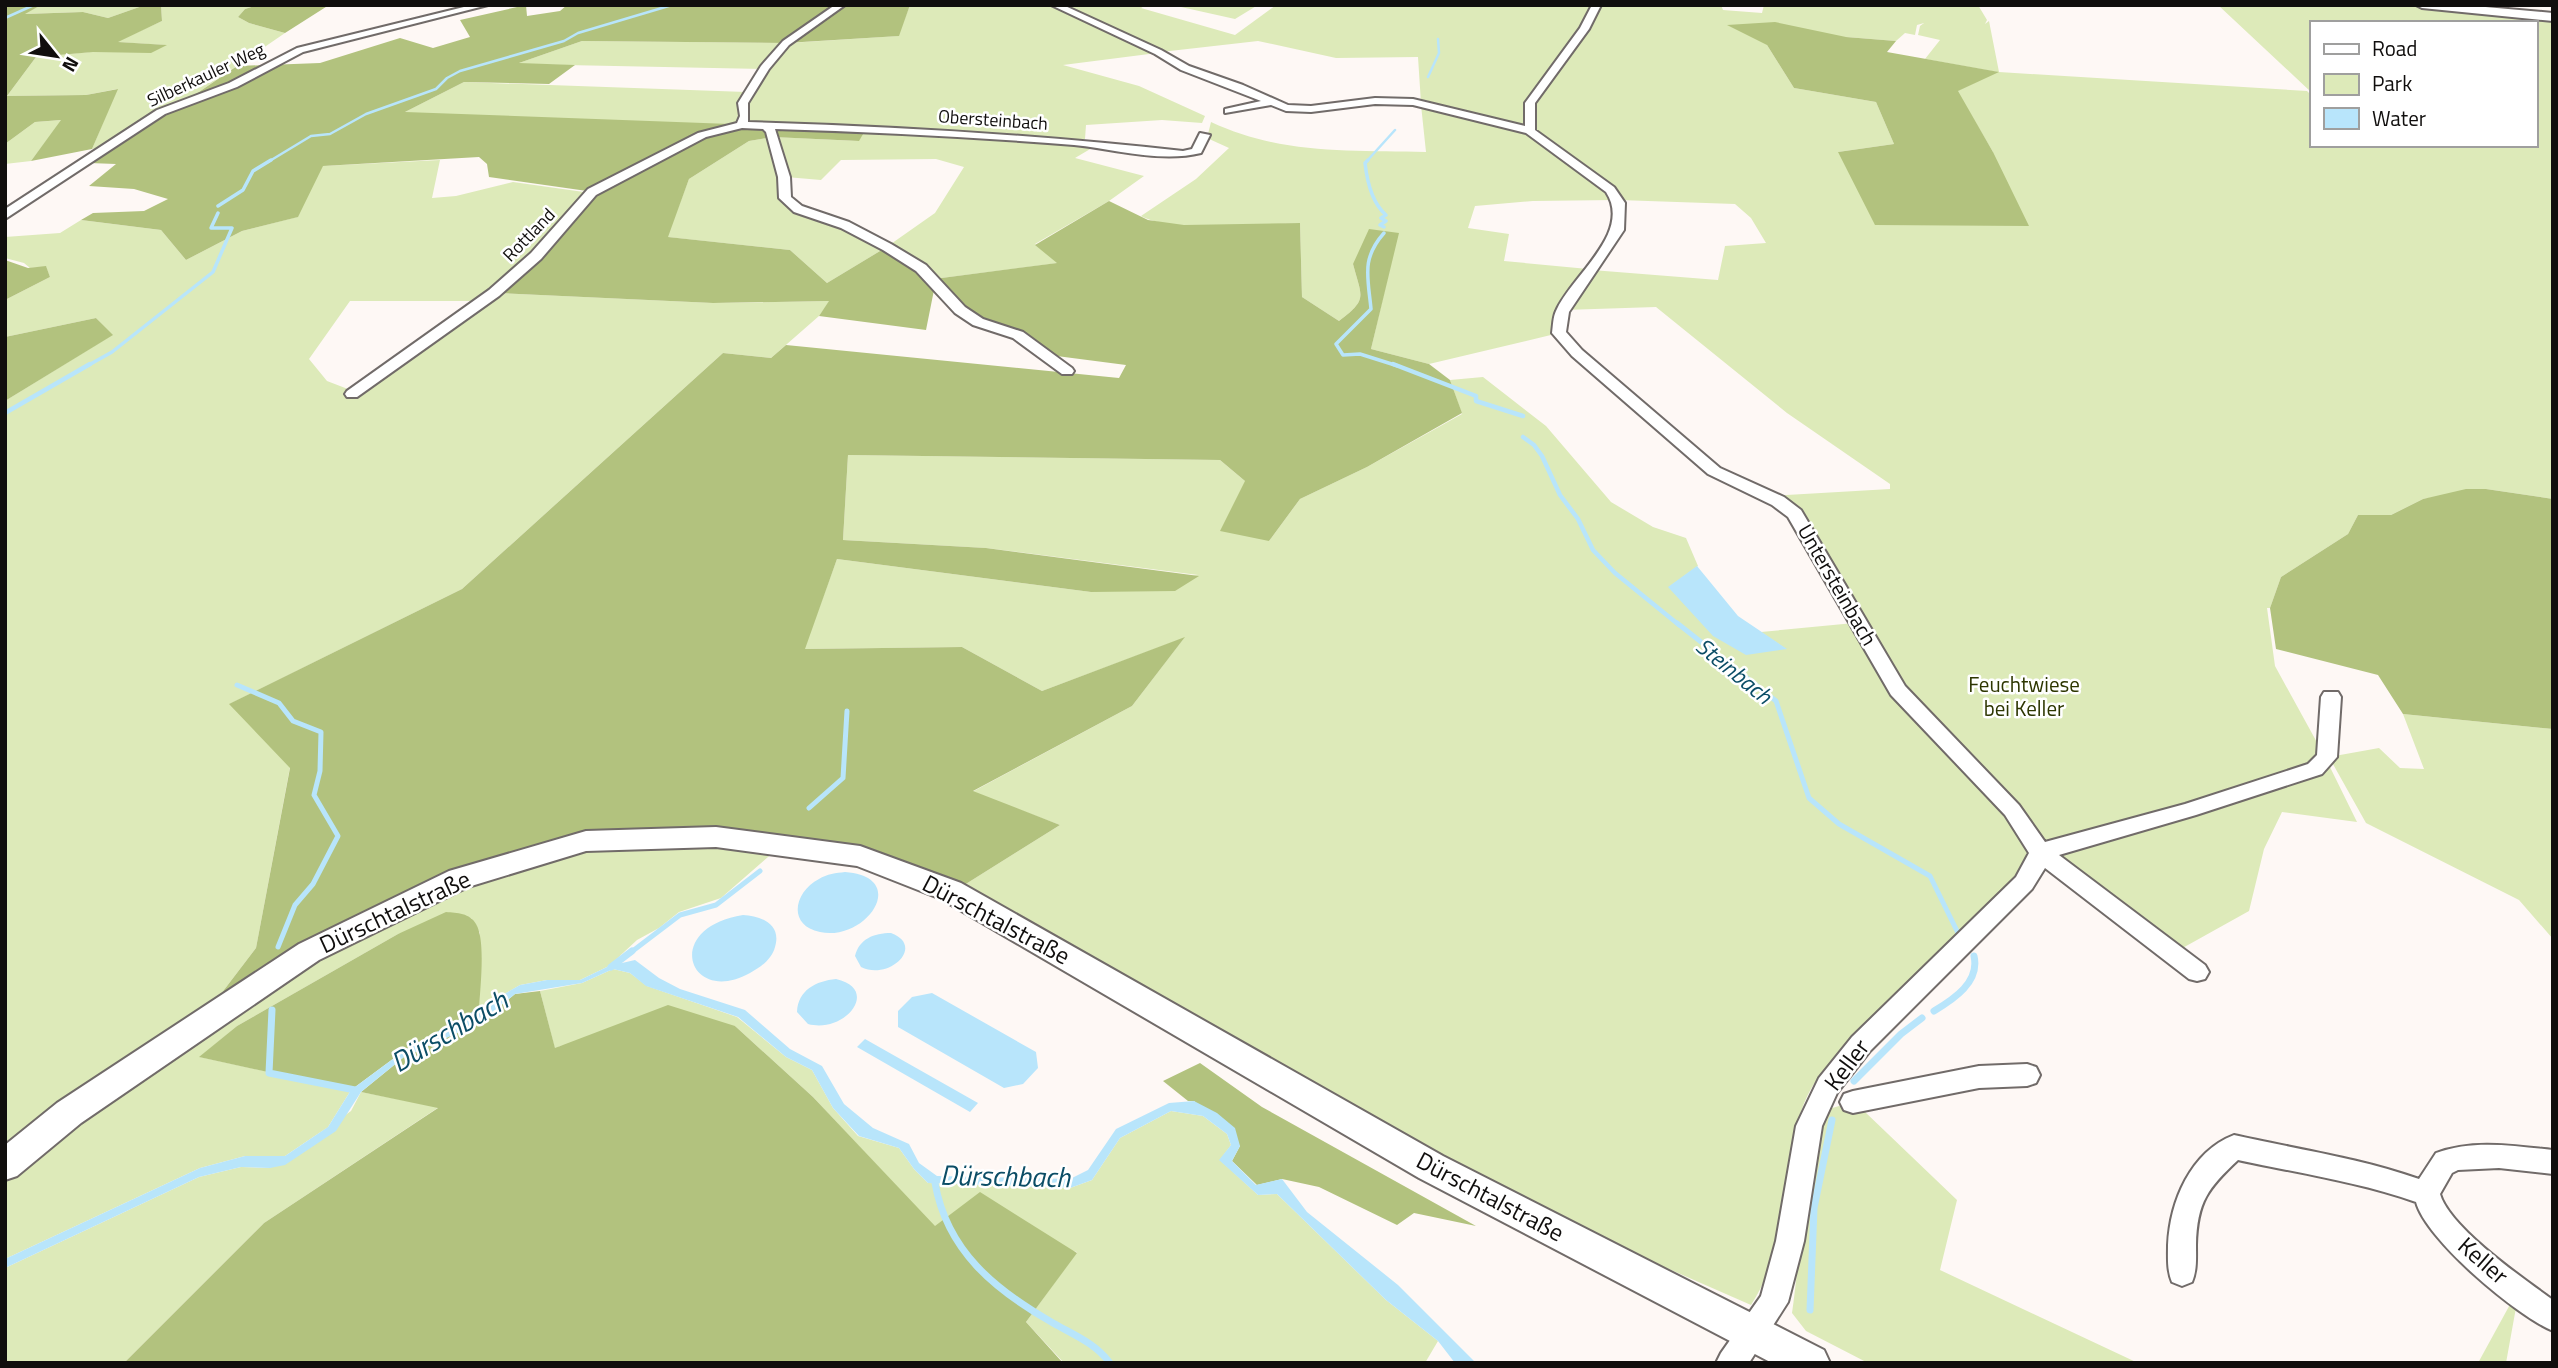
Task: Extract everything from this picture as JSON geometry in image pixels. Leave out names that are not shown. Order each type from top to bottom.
[{"type":"main road","points":[[2422,5],[2553,17]]},
{"type":"main road","name":"Dürschtalstraße","points":[[5,1165],[69,1113],[309,952],[459,879],[586,841],[716,837],[860,856],[951,891],[1742,1348],[1811,1363]]},
{"type":"street","name":"Silberkauler Weg","points":[[5,215],[161,112],[233,85],[300,50],[484,5]]},
{"type":"street","points":[[742,125],[743,103],[765,68],[786,43],[841,5]]},
{"type":"street","points":[[1055,5],[1158,52],[1185,68],[1239,87],[1286,108],[1302,110],[1375,101],[1413,102],[1530,131],[1530,103],[1584,29],[1597,5]]},
{"type":"street","points":[[1229,111],[1271,102]]},
{"type":"street","name":"Rottland","points":[[352,394],[494,293],[536,256],[593,192],[653,158],[702,135],[742,125],[767,127]]},
{"type":"street","points":[[767,127],[771,132],[784,177],[785,198],[798,209],[845,225],[887,247],[920,268],[960,310],[978,321],[1018,335],[1067,371]]},
{"type":"street","name":"Obersteinbach","points":[[767,127],[871,129],[1075,142],[1183,154],[1197,151],[1204,135]]},
{"type":"street","name":"Untersteinbach","points":[[1530,131],[1611,190],[1619,203],[1618,230],[1562,312],[1559,333],[1577,353],[1714,471],[1778,501],[1795,514],[1898,690],[2012,810],[2040,852]]},
{"type":"street","points":[[2040,852],[2189,810],[2315,769],[2327,757],[2331,697]]},
{"type":"street","points":[[2040,852],[2197,972]]},
{"type":"street","name":"Keller","points":[[1742,1348],[1774,1302],[1790,1241],[1809,1126],[1828,1086],[1861,1044],[2024,883],[2040,852]]},
{"type":"street","name":"Keller","points":[[1853,1102],[1979,1077],[2027,1075]]},
{"type":"street","points":[[2182,1273],[2182,1232],[2190,1194],[2208,1169],[2234,1147],[2344,1172],[2376,1176],[2427,1194],[2445,1161],[2457,1157],[2553,1162]]},
{"type":"street","name":"Keller","points":[[2427,1194],[2431,1210],[2466,1248],[2553,1317]]},
{"type":"green space","points":[[5,5],[41,5],[25,14],[83,12],[108,18],[145,5],[161,5],[162,21],[118,42],[167,45],[151,53],[93,52],[36,57],[7,96],[86,95],[118,89],[92,149],[31,161],[61,120],[35,122],[5,144]]},
{"type":"green space","points":[[41,5],[145,5],[108,18],[83,12],[23,14]]},
{"type":"green space","points":[[161,5],[258,5],[245,9],[238,17],[249,23],[285,33],[193,96],[112,146],[92,149],[117,89],[86,95],[7,96],[36,57],[165,45],[116,42],[162,21]]},
{"type":"green space","points":[[258,5],[329,5],[285,33],[249,23],[238,17],[245,9]]},
{"type":"green space","points":[[526,5],[527,16],[560,11],[567,5],[910,5],[899,36],[786,43],[582,41],[519,63],[575,65],[549,84],[464,82],[405,112],[866,129],[859,141],[773,137],[749,141],[689,179],[668,237],[790,250],[827,283],[885,248],[920,269],[935,285],[926,330],[819,316],[829,301],[713,303],[497,293],[594,192],[489,177],[487,164],[479,157],[323,166],[298,217],[242,231],[186,260],[161,230],[81,220],[93,213],[144,211],[168,199],[134,189],[89,186],[116,164],[89,163],[162,112],[193,96],[237,66],[320,63],[400,38],[433,48],[470,37],[460,20]]},
{"type":"green space","points":[[910,5],[1052,5],[1157,53],[1063,65],[1139,86],[1205,116],[1202,123],[1162,120],[1086,125],[1085,139],[1052,141],[1097,145],[1075,158],[1144,176],[1109,201],[1035,244],[1058,263],[934,279],[922,267],[888,246],[935,213],[964,167],[936,159],[841,160],[821,180],[786,177],[774,137],[858,141],[866,129],[1042,140],[872,128],[744,124],[745,103],[749,93],[789,43],[898,36]]},
{"type":"green space","points":[[1057,5],[1146,5],[1141,8],[1235,35],[1276,5],[1596,5],[1582,29],[1528,103],[1526,124],[1517,125],[1421,103],[1418,57],[1336,58],[1258,41],[1161,52]]},
{"type":"green space","points":[[1172,5],[1258,5],[1235,19]]},
{"type":"green space","name":"Feuchtwiese bei Keller","points":[[1599,5],[1721,5],[1723,10],[1762,13],[1764,5],[1978,5],[1987,20],[1985,24],[1989,21],[1999,72],[2307,91],[2310,94],[2310,147],[2537,147],[2537,21],[2310,21],[2310,91],[2218,5],[2409,5],[2553,18],[2553,499],[2486,489],[2423,499],[2391,515],[2358,515],[2348,534],[2281,577],[2270,608],[2267,608],[2275,666],[2325,757],[2311,766],[2041,849],[1903,689],[1798,512],[1771,496],[1890,489],[1890,484],[1787,413],[1656,307],[1564,310],[1592,270],[1718,280],[1725,246],[1766,243],[1751,218],[1735,204],[1619,200],[1533,130],[1532,103]],"holes":[[[1924,23],[1920,26],[1918,35],[1940,40],[1925,59],[1997,72],[1957,91],[1993,152],[1838,152],[1894,144],[1876,102],[1794,88],[1767,45],[1846,37],[1896,41],[1905,33],[1915,35],[1917,25]]]},
{"type":"green space","points":[[1775,22],[1846,37],[1896,41],[1887,52],[1999,72],[1958,91],[1993,152],[2029,226],[1875,225],[1838,152],[1894,144],[1876,102],[1794,88],[1767,45],[1727,25]]},
{"type":"green space","points":[[582,41],[786,43],[763,69],[516,64]]},
{"type":"green space","points":[[464,82],[746,92],[740,125],[403,113]]},
{"type":"green space","points":[[1421,105],[1527,131],[1608,190],[1615,200],[1533,201],[1475,206],[1468,228],[1509,234],[1504,261],[1588,269],[1555,334],[1429,364],[1371,349],[1398,233],[1353,264],[1359,284],[1359,302],[1339,321],[1302,297],[1300,223],[1195,226],[1155,221],[1141,216],[1196,179],[1229,148],[1207,138],[1211,122],[1264,140],[1317,149],[1426,152]]},
{"type":"green space","points":[[62,120],[31,161],[5,164],[5,144],[35,122]]},
{"type":"green space","points":[[772,137],[784,198],[885,248],[827,283],[790,250],[667,237],[689,179],[749,141]]},
{"type":"green space","points":[[440,160],[432,198],[456,196],[513,182],[591,193],[534,256],[480,301],[350,301],[309,359],[327,381],[353,391],[497,293],[713,303],[830,301],[819,316],[771,358],[723,353],[462,589],[230,704],[290,767],[256,948],[211,1007],[5,1151],[5,401],[112,335],[96,318],[5,337],[5,300],[50,277],[46,267],[30,268],[24,263],[5,258],[5,237],[60,233],[81,220],[161,230],[186,260],[242,231],[297,217],[322,166]]},
{"type":"green space","points":[[1109,201],[1148,220],[1184,225],[1300,223],[1302,297],[1339,321],[1359,302],[1360,291],[1353,264],[1369,229],[1399,233],[1371,349],[1429,364],[1450,380],[1462,413],[1367,467],[1300,499],[1269,541],[1220,531],[1245,481],[1220,460],[848,455],[843,540],[986,548],[1199,576],[1175,591],[1091,592],[837,559],[805,649],[962,647],[1042,691],[1185,637],[1132,706],[973,791],[1060,825],[961,887],[866,849],[586,836],[454,876],[211,1007],[256,948],[290,768],[229,704],[462,589],[723,353],[771,358],[786,345],[1119,378],[1126,365],[1049,355],[978,320],[934,279],[1057,263],[1035,245]]},
{"type":"green space","points":[[5,260],[28,268],[46,266],[50,277],[5,300]]},
{"type":"green space","points":[[96,318],[113,335],[5,401],[5,337]]},
{"type":"green space","points":[[1483,377],[1546,426],[1611,502],[1653,527],[1686,538],[1698,566],[1669,587],[1786,649],[1761,632],[1854,623],[1892,689],[2009,813],[2028,849],[2014,878],[2001,893],[1905,984],[1812,1087],[1793,1138],[1774,1252],[1751,1305],[1459,1177],[961,887],[1060,825],[972,792],[1132,706],[1184,638],[1042,691],[962,647],[804,649],[837,559],[1091,592],[1198,575],[986,548],[843,540],[848,455],[1220,460],[1245,481],[1269,541],[1300,499],[1367,467],[1462,414],[1450,380]]},
{"type":"green space","points":[[2466,489],[2486,489],[2553,499],[2553,729],[2403,714],[2378,675],[2276,649],[2270,608],[2281,577],[2348,534],[2358,515],[2391,515],[2423,499]]},
{"type":"green space","points":[[2403,714],[2553,729],[2553,939],[2519,900],[2366,823],[2329,757],[2379,748],[2400,768],[2424,769]]},
{"type":"green space","points":[[2328,763],[2357,822],[2282,812],[2264,849],[2249,911],[2179,950],[2054,855]]},
{"type":"green space","points":[[709,844],[776,850],[721,898],[679,912],[659,928],[637,940],[609,966],[580,980],[547,980],[520,985],[479,1009],[480,933],[471,918],[398,934],[237,1026],[200,1057],[351,1090],[328,1127],[285,1156],[245,1156],[200,1168],[5,1259],[5,1172],[312,957],[457,887],[587,851]]},
{"type":"green space","points":[[446,912],[463,914],[470,918],[479,931],[482,965],[479,1009],[405,1050],[351,1090],[199,1057],[237,1026],[398,934]]},
{"type":"green space","points":[[613,969],[630,973],[647,986],[737,1017],[786,1057],[812,1070],[833,1108],[858,1136],[899,1148],[928,1183],[1070,1188],[1092,1180],[1120,1138],[1171,1111],[1203,1116],[1227,1134],[1231,1145],[1220,1160],[1258,1195],[1277,1194],[1386,1300],[1438,1341],[1425,1363],[1064,1363],[1026,1322],[1077,1252],[935,1227],[813,1097],[735,1026],[560,1046],[555,1049],[540,991],[582,983]]},
{"type":"green space","points":[[540,991],[555,1048],[668,1005],[735,1026],[813,1097],[935,1226],[980,1192],[1077,1253],[1026,1322],[1063,1363],[124,1363],[264,1223],[438,1108],[361,1092],[404,1057],[479,1023],[515,994]]},
{"type":"green space","points":[[1200,1063],[1262,1107],[1476,1226],[1414,1213],[1397,1225],[1319,1187],[1282,1179],[1257,1185],[1232,1161],[1240,1146],[1194,1101],[1188,1101],[1163,1081]]},
{"type":"green space","points":[[361,1092],[439,1107],[264,1223],[124,1363],[5,1363],[5,1268],[199,1177],[241,1167],[270,1168],[351,1111]]},
{"type":"green space","points":[[1839,1106],[1864,1111],[1957,1200],[1940,1270],[2138,1363],[1868,1363],[1806,1331],[1792,1313],[1804,1209],[1820,1132],[1829,1109]]},
{"type":"green space","points":[[2513,1299],[2517,1302],[2506,1363],[2478,1363]]},
{"type":"water","points":[[1697,566],[1738,616],[1787,649],[1746,655],[1713,636],[1668,587]]},
{"type":"water","points":[[845,872],[865,876],[875,885],[878,896],[866,919],[853,928],[837,932],[820,932],[802,923],[798,908],[804,892],[822,877]]},
{"type":"water","points":[[743,915],[757,917],[773,927],[776,939],[769,959],[750,973],[729,981],[712,980],[699,973],[693,962],[693,948],[701,934],[717,923]]},
{"type":"water","points":[[891,933],[901,939],[905,946],[900,960],[882,969],[861,967],[855,956],[860,945],[873,936]]},
{"type":"water","name":"Dürschbach","points":[[635,960],[659,978],[680,989],[745,1010],[790,1049],[822,1066],[844,1104],[873,1128],[909,1144],[919,1163],[937,1176],[1070,1179],[1088,1170],[1116,1129],[1169,1103],[1194,1101],[1217,1113],[1235,1128],[1240,1146],[1232,1161],[1256,1185],[1282,1179],[1307,1212],[1398,1285],[1476,1363],[1455,1363],[1438,1341],[1386,1300],[1277,1194],[1258,1195],[1219,1160],[1231,1145],[1227,1134],[1203,1116],[1171,1111],[1120,1138],[1092,1180],[1070,1188],[928,1183],[899,1148],[859,1136],[833,1108],[812,1070],[786,1057],[738,1017],[646,986],[630,973],[613,969],[582,983],[515,994],[479,1023],[404,1057],[361,1092],[336,1131],[285,1165],[270,1168],[241,1167],[199,1177],[5,1268],[5,1259],[200,1168],[245,1156],[285,1156],[328,1127],[351,1090],[405,1050],[520,985],[547,980],[580,980],[609,966]]},
{"type":"water","points":[[836,979],[849,984],[856,992],[857,1000],[853,1009],[834,1023],[808,1024],[797,1012],[801,998],[809,988]]},
{"type":"water","points":[[932,993],[1036,1052],[1038,1068],[1023,1084],[1004,1088],[898,1027],[898,1011],[912,997]]},
{"type":"water","points":[[865,1039],[978,1103],[970,1112],[857,1047]]},
{"type":"waterway","points":[[5,18],[34,5]]},
{"type":"waterway","points":[[268,162],[311,136],[330,134],[366,114],[436,89],[447,78],[460,71],[564,41],[578,33],[672,5]]},
{"type":"waterway","points":[[1428,77],[1439,53],[1438,39]]},
{"type":"waterway","points":[[1366,162],[1395,130]]},
{"type":"waterway","points":[[218,206],[243,190],[253,171],[271,160]]},
{"type":"waterway","points":[[1366,162],[1374,198],[1386,215],[1381,218],[1386,221],[1380,225],[1384,227]]},
{"type":"waterway","points":[[87,366],[112,352],[213,272],[232,228],[211,228],[218,213]]},
{"type":"waterway","points":[[1384,233],[1369,260],[1371,309],[1336,344],[1343,355],[1360,354],[1398,366]]},
{"type":"waterway","points":[[5,413],[90,364]]},
{"type":"waterway","points":[[1393,364],[1476,396],[1476,401],[1523,416]]},
{"type":"waterway","name":"Steinbach","points":[[1523,437],[1534,445],[1542,456],[1560,495],[1578,519],[1593,550],[1615,573],[1679,625]]},
{"type":"waterway","name":"Steinbach","points":[[1677,623],[1776,701],[1809,798],[1839,824],[1930,876],[1958,933]]},
{"type":"waterway","points":[[237,685],[279,703],[293,721],[321,732],[320,771],[314,795],[338,836],[313,884],[295,905],[278,947]]},
{"type":"waterway","points":[[809,808],[843,778],[847,711]]},
{"type":"waterway","points":[[630,953],[680,915],[716,905],[760,871]]},
{"type":"waterway","points":[[611,967],[632,951]]},
{"type":"waterway","points":[[1934,1011],[1964,989],[1973,974],[1974,956]]},
{"type":"waterway","points":[[272,1010],[269,1073],[355,1090]]},
{"type":"waterway","points":[[1854,1081],[1901,1034],[1922,1018]]},
{"type":"waterway","points":[[1810,1310],[1814,1208],[1832,1120]]},
{"type":"waterway","name":"Dürschbach","points":[[935,1183],[950,1229],[977,1266],[1012,1297],[1091,1345],[1110,1363]]}]
